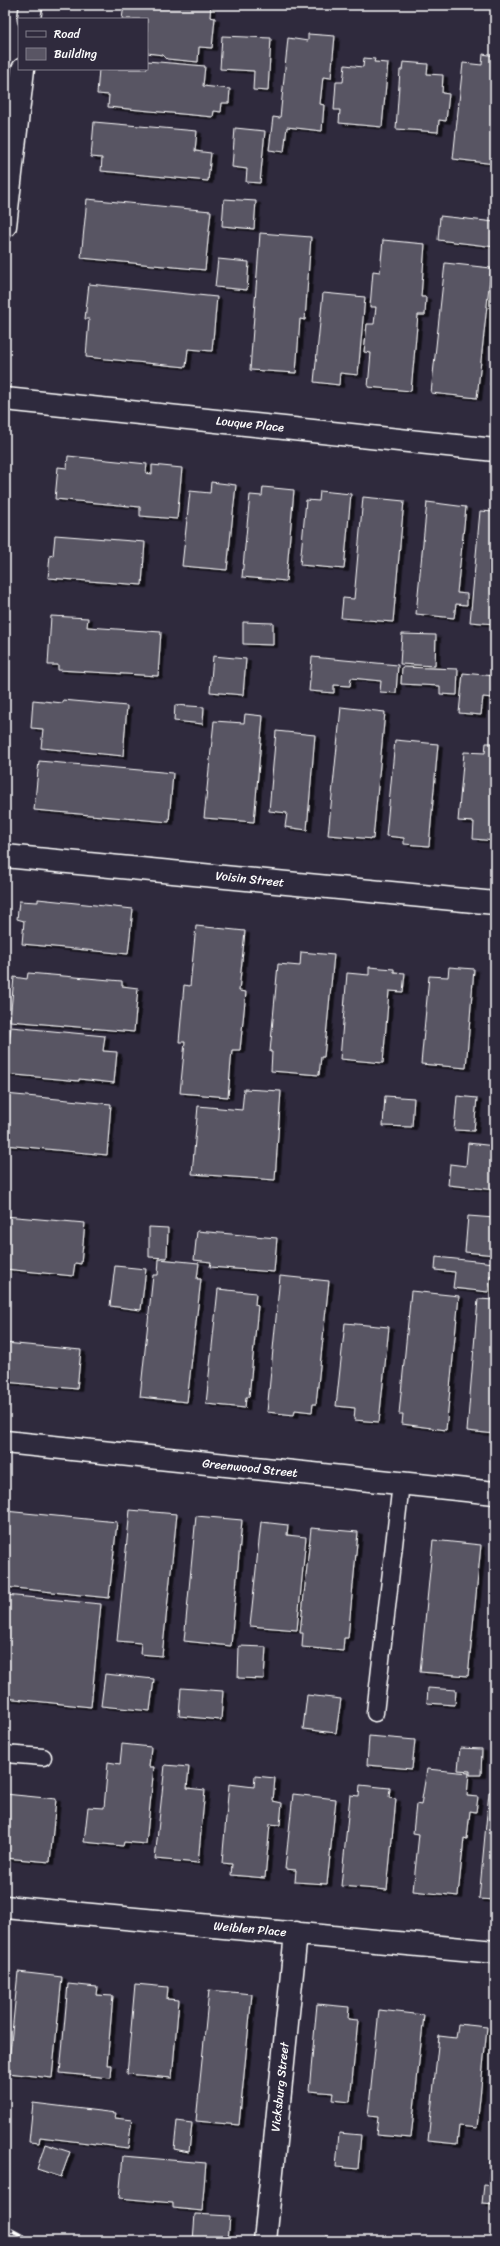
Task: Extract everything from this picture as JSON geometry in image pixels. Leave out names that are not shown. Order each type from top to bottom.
[{"type":"street","points":[[29,18],[31,5]]},
{"type":"street","points":[[5,226],[23,70]]},
{"type":"street","name":"Louque Place","points":[[5,399],[495,450]]},
{"type":"street","name":"Voisin Street","points":[[5,856],[495,903]]},
{"type":"street","name":"Greenwood Street","points":[[5,1442],[495,1493]]},
{"type":"street","name":"Weiblen Place","points":[[5,1907],[495,1952]]},
{"type":"street","name":"Vicksburg Street","points":[[265,2241],[296,1933]]},
{"type":"lane","points":[[376,1713],[401,1483]]},
{"type":"lane","points":[[5,1754],[43,1757]]},
{"type":"building","points":[[124,5],[211,5],[210,17],[215,18],[212,48],[199,47],[198,62],[167,59],[163,55],[148,53],[148,18],[122,18]]},
{"type":"building","points":[[308,34],[335,36],[331,78],[323,77],[320,104],[324,105],[322,131],[287,127],[284,152],[269,150],[273,117],[280,118],[288,38],[308,41]]},
{"type":"building","points":[[222,36],[271,38],[268,91],[253,90],[254,71],[220,69]]},
{"type":"building","points":[[483,54],[495,56],[495,164],[453,159],[463,63],[482,65]]},
{"type":"building","points":[[364,58],[375,59],[374,62],[388,63],[382,127],[339,123],[340,110],[334,110],[336,82],[343,82],[345,65],[363,67]]},
{"type":"building","points":[[148,61],[205,66],[203,86],[230,89],[229,103],[222,103],[221,112],[214,111],[213,117],[108,107],[109,95],[97,94],[99,70],[148,70]]},
{"type":"building","points":[[403,62],[428,64],[427,74],[443,75],[442,93],[449,94],[446,121],[439,120],[438,132],[396,129],[400,70],[402,70]]},
{"type":"building","points":[[94,122],[197,131],[195,151],[211,153],[208,181],[101,171],[102,158],[91,157]]},
{"type":"building","points":[[235,128],[265,131],[260,183],[246,182],[247,169],[232,167]]},
{"type":"building","points":[[87,199],[211,211],[205,270],[81,258]]},
{"type":"building","points":[[224,199],[256,201],[254,229],[222,226]]},
{"type":"building","points":[[440,216],[495,222],[495,247],[438,240]]},
{"type":"building","points":[[260,233],[311,237],[305,320],[300,319],[296,373],[250,370]]},
{"type":"building","points":[[383,240],[425,244],[421,297],[426,297],[425,315],[418,315],[411,391],[368,387],[371,353],[364,352],[367,324],[374,324],[376,307],[370,307],[373,271],[380,272]]},
{"type":"building","points":[[218,259],[249,262],[247,290],[215,287]]},
{"type":"building","points":[[445,263],[491,268],[477,398],[431,393]]},
{"type":"building","points":[[89,284],[217,297],[212,351],[188,349],[186,367],[86,357],[89,319],[85,319]]},
{"type":"building","points":[[323,293],[365,297],[358,375],[340,373],[339,385],[314,382]]},
{"type":"building","points":[[495,336],[495,385],[490,385]]},
{"type":"building","points":[[68,456],[147,464],[146,473],[152,474],[152,465],[182,468],[177,519],[140,516],[140,507],[55,499],[58,467],[67,468]]},
{"type":"building","points":[[211,482],[236,485],[227,570],[182,566],[190,491],[210,493]]},
{"type":"building","points":[[263,487],[294,490],[286,581],[242,577],[250,495],[262,496]]},
{"type":"building","points":[[320,491],[351,494],[344,569],[300,565],[306,500],[319,501]]},
{"type":"building","points":[[363,497],[404,501],[393,622],[341,618],[343,598],[354,599]]},
{"type":"building","points":[[427,502],[466,507],[457,593],[467,594],[467,605],[456,604],[454,618],[416,614]]},
{"type":"building","points":[[480,511],[495,512],[495,624],[470,622]]},
{"type":"building","points":[[55,535],[145,542],[142,585],[48,578],[50,555],[53,556]]},
{"type":"building","points":[[51,616],[88,618],[87,627],[161,632],[158,676],[58,670],[58,665],[48,665]]},
{"type":"building","points":[[243,622],[273,623],[273,645],[243,644]]},
{"type":"building","points":[[402,634],[436,635],[435,666],[400,664]]},
{"type":"building","points":[[213,656],[246,659],[243,695],[210,692]]},
{"type":"building","points":[[312,657],[398,665],[396,693],[380,692],[381,681],[351,678],[350,686],[334,685],[334,693],[309,691]]},
{"type":"building","points":[[402,667],[458,669],[457,695],[440,694],[440,686],[401,684]]},
{"type":"building","points":[[463,673],[495,676],[492,698],[483,697],[481,715],[459,713]]},
{"type":"building","points":[[33,700],[63,703],[63,700],[127,706],[123,756],[41,748],[43,729],[31,728]]},
{"type":"building","points":[[175,705],[204,707],[203,724],[174,721]]},
{"type":"building","points":[[341,707],[385,712],[373,839],[328,835]]},
{"type":"building","points":[[245,714],[263,716],[254,822],[204,818],[214,721],[244,723]]},
{"type":"building","points":[[276,731],[315,735],[307,830],[285,827],[287,813],[269,811]]},
{"type":"building","points":[[395,740],[438,744],[429,846],[404,844],[404,838],[386,836]]},
{"type":"building","points":[[486,743],[495,743],[495,841],[473,839],[474,822],[458,821],[464,752],[485,753]]},
{"type":"building","points":[[39,761],[173,773],[169,822],[34,810]]},
{"type":"building","points":[[38,899],[133,909],[128,954],[22,944],[24,921],[17,919],[19,901],[38,902]]},
{"type":"building","points":[[196,926],[245,931],[239,991],[246,992],[240,1050],[232,1050],[228,1097],[180,1093],[185,1042],[179,1042],[184,985],[190,986]]},
{"type":"building","points":[[301,952],[334,955],[324,1057],[321,1057],[319,1075],[271,1071],[272,1052],[270,1052],[278,964],[300,966]]},
{"type":"building","points":[[369,967],[394,969],[394,972],[405,973],[403,992],[389,991],[383,1063],[340,1059],[347,973],[369,975]]},
{"type":"building","points":[[449,967],[474,969],[466,1068],[421,1064],[429,976],[448,977]]},
{"type":"building","points":[[28,973],[122,981],[122,986],[138,988],[134,1032],[10,1021],[14,977],[27,979]]},
{"type":"building","points":[[11,1027],[105,1036],[103,1051],[117,1052],[114,1083],[5,1074]]},
{"type":"building","points":[[244,1089],[281,1091],[275,1180],[192,1174],[198,1106],[242,1110]]},
{"type":"building","points":[[5,1094],[111,1104],[107,1155],[5,1145]]},
{"type":"building","points":[[385,1096],[414,1098],[412,1127],[383,1126]]},
{"type":"building","points":[[457,1096],[477,1098],[474,1131],[454,1130]]},
{"type":"building","points":[[468,1143],[495,1146],[495,1190],[448,1185],[450,1164],[466,1166]]},
{"type":"building","points":[[5,1216],[85,1223],[81,1264],[75,1263],[73,1276],[5,1269]]},
{"type":"building","points":[[468,1216],[495,1218],[495,1255],[465,1252]]},
{"type":"building","points":[[149,1227],[168,1228],[167,1258],[149,1257]]},
{"type":"building","points":[[197,1231],[277,1238],[274,1272],[210,1267],[211,1262],[194,1260]]},
{"type":"building","points":[[436,1257],[495,1263],[495,1277],[490,1276],[488,1292],[453,1288],[455,1272],[435,1270]]},
{"type":"building","points":[[159,1259],[199,1263],[197,1279],[201,1279],[187,1402],[140,1397],[153,1275],[158,1275]]},
{"type":"building","points":[[115,1266],[146,1269],[141,1310],[110,1306]]},
{"type":"building","points":[[280,1276],[329,1281],[316,1404],[313,1404],[312,1412],[295,1410],[294,1415],[267,1412]]},
{"type":"building","points":[[218,1289],[256,1293],[255,1305],[258,1306],[249,1397],[246,1397],[245,1408],[206,1404]]},
{"type":"building","points":[[411,1291],[459,1296],[446,1430],[402,1424],[403,1414],[399,1414]]},
{"type":"building","points":[[478,1299],[495,1300],[495,1434],[467,1431]]},
{"type":"building","points":[[345,1323],[389,1327],[379,1422],[354,1420],[355,1408],[336,1406]]},
{"type":"building","points":[[5,1343],[81,1350],[77,1389],[5,1382]]},
{"type":"building","points":[[130,1510],[177,1514],[162,1656],[140,1654],[141,1643],[117,1641]]},
{"type":"building","points":[[5,1511],[117,1522],[109,1598],[5,1587]]},
{"type":"building","points":[[196,1516],[242,1520],[231,1646],[184,1641]]},
{"type":"building","points":[[261,1522],[288,1525],[287,1535],[306,1537],[297,1630],[250,1626]]},
{"type":"building","points":[[311,1528],[358,1532],[348,1638],[344,1638],[343,1651],[302,1647],[303,1633],[300,1633]]},
{"type":"building","points":[[433,1540],[481,1545],[468,1676],[420,1672]]},
{"type":"building","points":[[5,1595],[101,1604],[91,1707],[5,1698]]},
{"type":"building","points":[[239,1646],[266,1647],[264,1679],[238,1678]]},
{"type":"building","points":[[105,1674],[154,1679],[150,1711],[101,1706]]},
{"type":"building","points":[[181,1688],[223,1691],[221,1720],[179,1716]]},
{"type":"building","points":[[428,1688],[456,1690],[455,1705],[427,1703]]},
{"type":"building","points":[[307,1695],[341,1699],[336,1733],[303,1729]]},
{"type":"building","points":[[369,1736],[415,1740],[412,1769],[367,1765]]},
{"type":"building","points":[[122,1744],[151,1747],[149,1767],[154,1767],[146,1844],[124,1842],[123,1846],[84,1842],[88,1807],[104,1808],[108,1762],[120,1764]]},
{"type":"building","points":[[460,1748],[482,1749],[481,1775],[470,1775],[470,1771],[458,1770]]},
{"type":"building","points":[[165,1765],[189,1767],[187,1788],[205,1790],[198,1863],[155,1859]]},
{"type":"building","points":[[427,1769],[469,1773],[467,1796],[478,1797],[476,1812],[470,1811],[467,1839],[464,1838],[458,1896],[413,1891],[419,1834],[413,1833],[416,1804],[421,1805]]},
{"type":"building","points":[[255,1776],[275,1778],[273,1801],[282,1803],[280,1825],[270,1824],[265,1878],[231,1875],[232,1864],[222,1863],[229,1784],[254,1787]]},
{"type":"building","points":[[360,1785],[390,1788],[389,1798],[396,1799],[387,1890],[341,1886],[350,1795],[359,1796]]},
{"type":"building","points":[[489,1792],[495,1792],[495,1900],[479,1899]]},
{"type":"building","points":[[5,1794],[56,1799],[50,1862],[5,1858]]},
{"type":"building","points":[[293,1794],[336,1799],[327,1884],[295,1882],[296,1870],[285,1869]]},
{"type":"building","points":[[18,1972],[62,1977],[52,2078],[8,2073]]},
{"type":"building","points":[[68,1984],[97,1987],[96,1995],[113,1996],[107,2065],[112,2065],[111,2078],[60,2073]]},
{"type":"building","points":[[135,1984],[168,1987],[167,1999],[179,2000],[172,2078],[127,2074]]},
{"type":"building","points":[[209,1990],[252,1994],[239,2125],[196,2121]]},
{"type":"building","points":[[317,2004],[349,2007],[348,2019],[358,2020],[350,2102],[333,2100],[334,2093],[309,2091]]},
{"type":"building","points":[[379,2010],[424,2015],[411,2138],[376,2135],[378,2117],[368,2116]]},
{"type":"building","points":[[458,2024],[487,2027],[477,2128],[459,2126],[457,2144],[428,2141],[439,2036],[456,2038]]},
{"type":"building","points":[[33,2103],[116,2113],[115,2118],[132,2120],[128,2148],[40,2137],[39,2143],[29,2142]]},
{"type":"building","points":[[177,2121],[192,2123],[189,2152],[174,2149]]},
{"type":"building","points":[[339,2133],[361,2135],[358,2169],[336,2167]]},
{"type":"building","points":[[45,2144],[70,2152],[61,2177],[37,2169]]},
{"type":"building","points":[[123,2156],[206,2163],[202,2211],[173,2208],[173,2203],[119,2198]]},
{"type":"building","points":[[490,2161],[495,2162],[495,2182],[489,2182]]},
{"type":"building","points":[[484,2185],[495,2186],[495,2204],[482,2203]]},
{"type":"building","points":[[195,2214],[230,2216],[228,2241],[193,2241]]},
{"type":"building","points":[[326,2236],[374,2241],[326,2241]]},
{"type":"railway","points":[[5,2227],[31,2241]]}]
